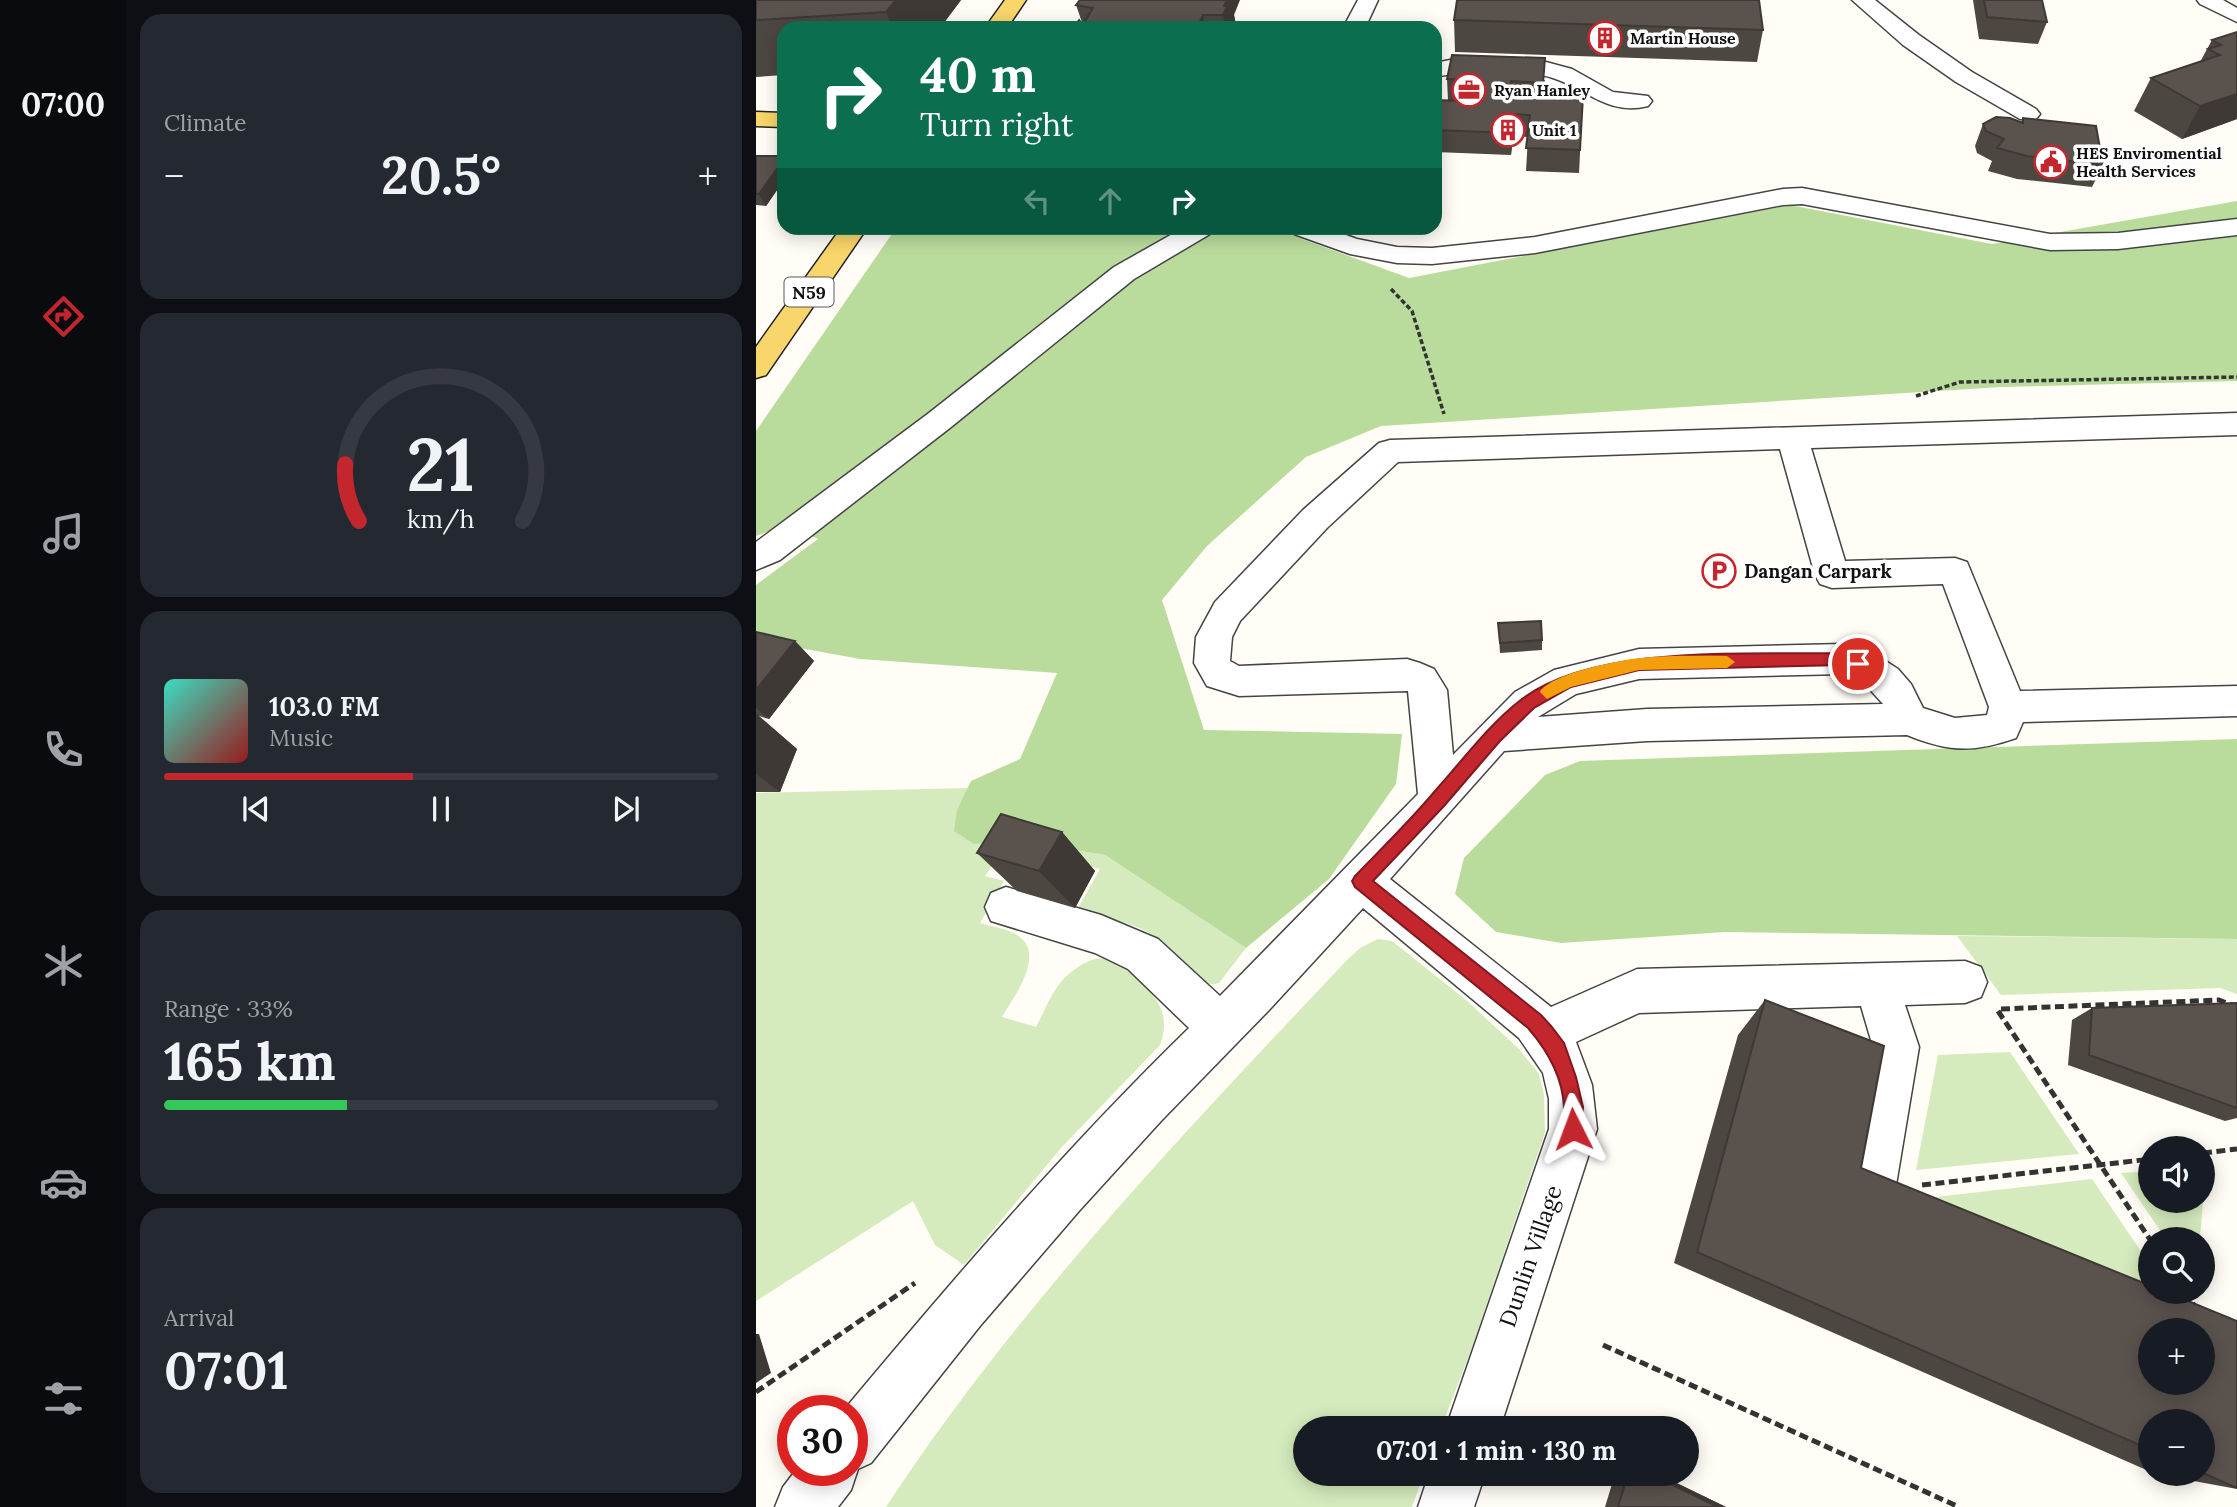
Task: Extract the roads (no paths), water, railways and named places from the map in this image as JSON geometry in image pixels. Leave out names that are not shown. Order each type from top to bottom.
[{"type":"main road","points":[[1001,21],[1016,0]]},
{"type":"main road","points":[[756,118],[777,120]]},
{"type":"main road","name":"N59","points":[[756,368],[849,235]]},
{"type":"street","points":[[1358,21],[1368,0]]},
{"type":"street","points":[[1862,0],[1911,40],[1965,77],[2028,114]]},
{"type":"street","points":[[2207,0],[2237,16]]},
{"type":"street","points":[[1442,69],[1454,66],[1546,69],[1564,74],[1608,98],[1640,101]]},
{"type":"street","points":[[1321,235],[1350,246],[1397,255],[1483,253],[1792,197],[1840,203],[2050,242],[2118,241],[2237,228]]},
{"type":"street","points":[[756,557],[940,420],[1124,273],[1189,235]]},
{"type":"street","points":[[1438,800],[1428,690],[1421,680],[1407,674],[1239,681],[1220,675],[1212,663],[1214,637],[1238,597],[1315,519],[1390,451],[2237,424]]},
{"type":"street","points":[[1494,736],[1647,725],[1910,719],[1943,734],[1981,733],[2003,726],[2008,707],[1955,571],[1832,575],[1792,437]]},
{"type":"street","points":[[868,1424],[962,1308],[1144,1104],[1361,881],[1494,736],[1528,703],[1567,681],[1639,664],[1843,659],[1874,670],[1896,689],[1910,719]]},
{"type":"street","points":[[2008,707],[2237,701]]},
{"type":"street","name":"Dunlin Village","points":[[1361,881],[1535,1022],[1558,1049],[1574,1107],[1573,1129],[1477,1416]]},
{"type":"street","points":[[1006,907],[1101,934],[1143,954],[1188,999],[1222,1026]]},
{"type":"street","points":[[1871,1191],[1896,1047],[1877,985]]},
{"type":"street","points":[[1544,1033],[1637,991],[1877,985],[1982,1001]]},
{"type":"street","points":[[803,1507],[819,1486]]},
{"type":"street","points":[[1446,1507],[1453,1486]]},
{"type":"place","name":"Martin House","points":[[1605,38]]},
{"type":"place","name":"Ryan Hanley","points":[[1469,90]]},
{"type":"place","name":"Unit 1","points":[[1508,130]]},
{"type":"place","name":"HES Enviromential Health Services","points":[[2051,162]]},
{"type":"place","name":"Dangan Carpark","points":[[1719,571]]}]
